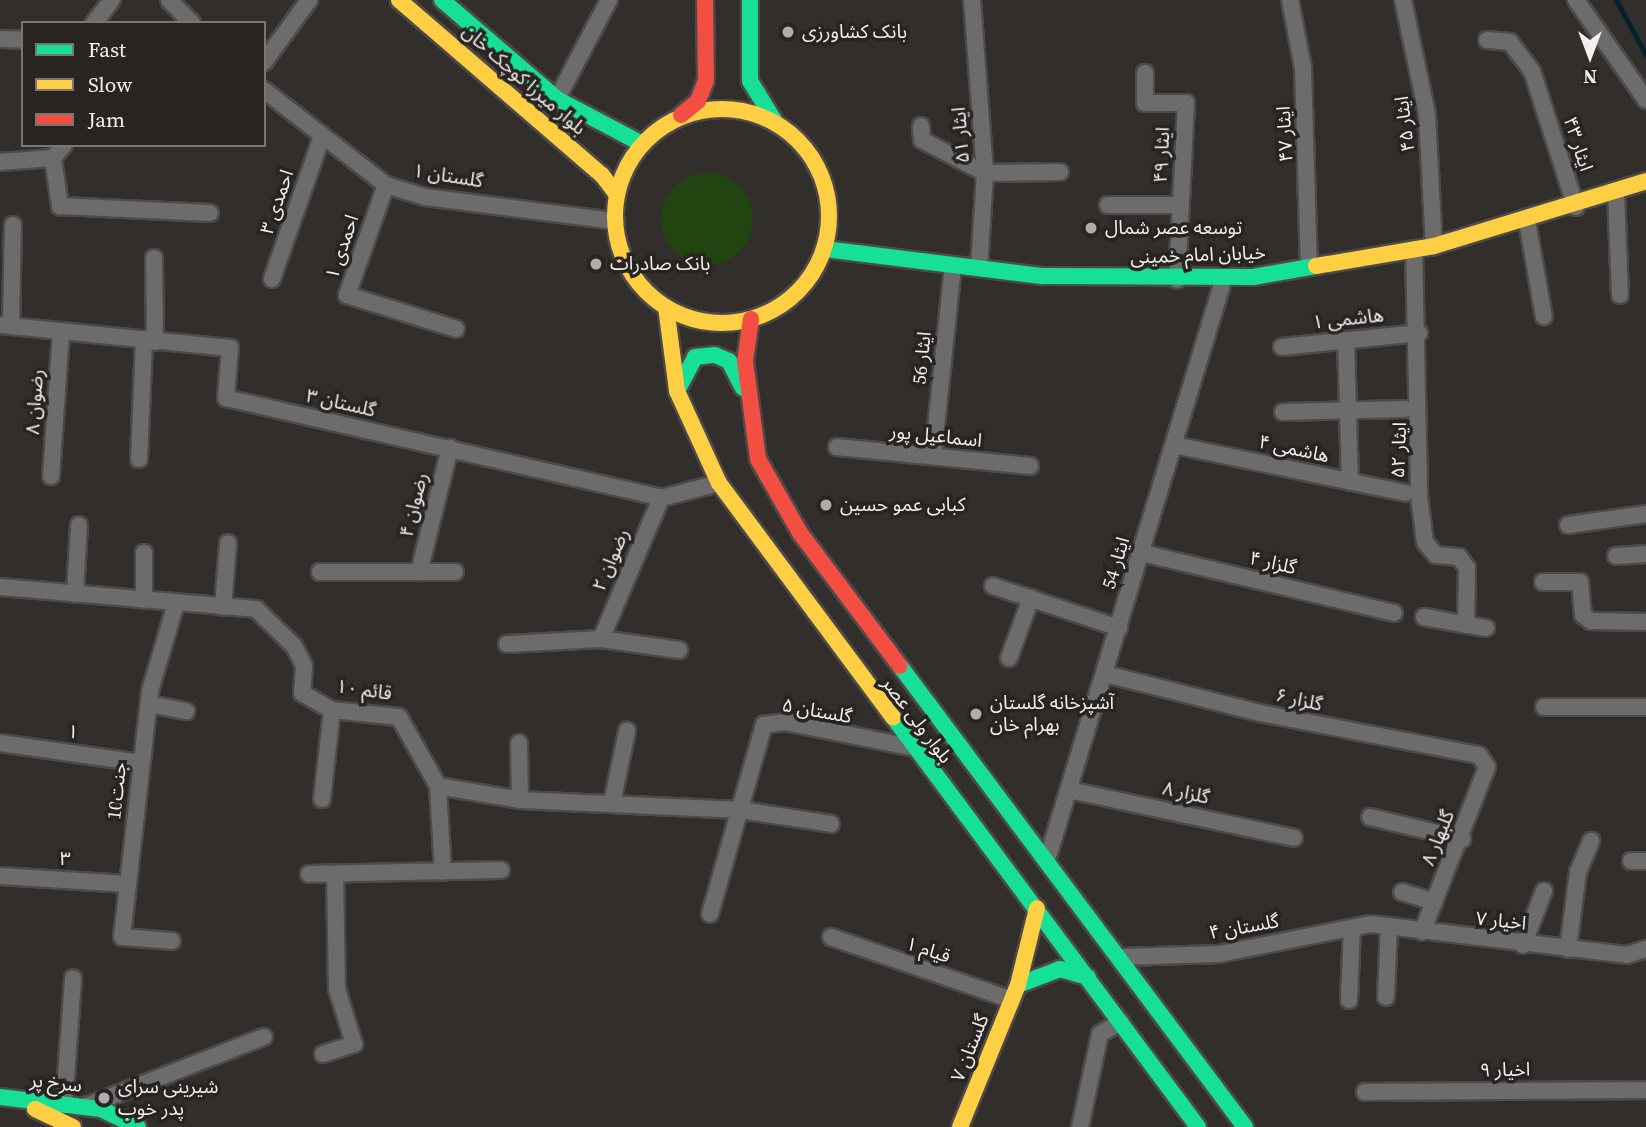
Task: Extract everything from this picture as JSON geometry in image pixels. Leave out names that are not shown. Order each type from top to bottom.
[{"type":"main road","name":"بلوار میرزا کوچک خان","points":[[400,0],[603,175],[617,195]]},
{"type":"main road","name":"بلوار میرزا کوچک خان","points":[[442,0],[557,100],[642,144]]},
{"type":"main road","points":[[705,0],[704,87],[677,119],[642,144],[617,195],[615,221],[628,267],[666,307],[710,322],[751,319],[802,287],[825,249],[830,216],[823,177],[802,144],[779,125],[752,90],[750,0]]},
{"type":"main road","points":[[677,119],[724,108],[779,125]]},
{"type":"main road","name":"خیابان امام خمینی","points":[[825,249],[979,268],[1177,280],[1224,278],[1434,246],[1576,207],[1646,180]]},
{"type":"main road","name":"بلوار ولی عصر","points":[[666,307],[677,391],[719,483],[910,747],[1037,908],[1198,1127]]},
{"type":"main road","name":"بلوار ولی عصر","points":[[751,319],[747,398],[758,459],[800,533],[1122,957],[1245,1127]]},
{"type":"main road","points":[[677,391],[695,357],[715,355],[738,372],[747,398]]},
{"type":"main road","name":"گلستان ۷","points":[[960,1127],[1015,992],[1037,908]]},
{"type":"main road","points":[[1015,992],[1060,969],[1088,977]]},
{"type":"main road","name":"سرخ پر","points":[[3,1098],[114,1111],[138,1127]]},
{"type":"main road","name":"سرخ پر","points":[[3,1098],[73,1127]]},
{"type":"street","points":[[96,21],[112,0]]},
{"type":"street","points":[[169,0],[190,21]]},
{"type":"street","points":[[266,59],[309,0]]},
{"type":"street","points":[[557,100],[608,0]]},
{"type":"street","name":"ایثار ۵۱","points":[[972,0],[985,173],[979,268]]},
{"type":"street","name":"ایثار ۴۷","points":[[1290,0],[1303,68],[1309,267]]},
{"type":"street","name":"ایثار ۴۵","points":[[1403,0],[1427,114],[1434,246]]},
{"type":"street","points":[[1576,0],[1646,100]]},
{"type":"street","points":[[0,39],[21,40]]},
{"type":"street","name":"ایثار ۴۳","points":[[1487,40],[1510,42],[1532,71],[1576,207]]},
{"type":"street","name":"ایثار ۴۹","points":[[1145,73],[1145,103],[1186,103],[1177,280]]},
{"type":"street","name":"گلستان ۱","points":[[266,92],[321,139],[386,185],[425,197],[615,221]]},
{"type":"street","points":[[921,126],[922,141],[985,173],[1060,172]]},
{"type":"street","name":"احمدی ۳","points":[[272,279],[321,139]]},
{"type":"street","points":[[0,162],[59,152],[60,206],[210,213]]},
{"type":"street","name":"احمدی ۱","points":[[386,185],[347,295],[456,328]]},
{"type":"street","points":[[1616,192],[1620,295]]},
{"type":"street","points":[[1108,205],[1181,205]]},
{"type":"street","points":[[1527,221],[1544,317]]},
{"type":"street","points":[[5,326],[13,225]]},
{"type":"street","name":"ایثار ۵۲","points":[[1414,249],[1419,332],[1419,496],[1426,542],[1436,555],[1458,557],[1467,568],[1466,625]]},
{"type":"street","points":[[139,459],[155,258]]},
{"type":"street","name":"ایثار 56","points":[[933,456],[953,265]]},
{"type":"street","name":"ایثار 54","points":[[1047,860],[1224,278]]},
{"type":"street","name":"گلستان ۳","points":[[5,326],[230,348],[226,398],[661,498],[719,483]]},
{"type":"street","name":"رضوان ۸","points":[[51,476],[61,332]]},
{"type":"street","name":"هاشمی ۱","points":[[1282,348],[1419,332]]},
{"type":"street","points":[[1346,340],[1350,482]]},
{"type":"street","points":[[1283,412],[1405,409]]},
{"type":"street","name":"هاشمی ۴","points":[[1174,445],[1405,493]]},
{"type":"street","name":"اسماعیل پور","points":[[837,447],[1030,466]]},
{"type":"street","name":"رضوان ۴","points":[[419,572],[450,448]]},
{"type":"street","name":"رضوان ۲","points":[[600,639],[661,498]]},
{"type":"street","points":[[1568,525],[1646,514]]},
{"type":"street","points":[[75,594],[79,526]]},
{"type":"street","points":[[223,607],[229,543]]},
{"type":"street","points":[[144,553],[144,600]]},
{"type":"street","name":"گلزار ۴","points":[[1142,553],[1394,613]]},
{"type":"street","points":[[1616,556],[1646,554]]},
{"type":"street","points":[[320,572],[455,572]]},
{"type":"street","points":[[1543,582],[1580,582],[1583,615],[1591,621],[1646,622]]},
{"type":"street","points":[[993,586],[1119,628]]},
{"type":"street","name":"قائم ۱۰","points":[[0,587],[256,609],[275,621],[304,666],[302,693],[332,710],[400,717],[438,786]]},
{"type":"street","points":[[1009,658],[1031,598]]},
{"type":"street","name":"جنت10","points":[[173,941],[122,937],[149,704],[176,603]]},
{"type":"street","points":[[1424,617],[1486,628]]},
{"type":"street","points":[[507,644],[600,639],[679,650]]},
{"type":"street","name":"گلزار ۶","points":[[1105,674],[1484,760]]},
{"type":"street","points":[[149,704],[186,711]]},
{"type":"street","points":[[1544,707],[1646,707]]},
{"type":"street","points":[[322,799],[332,710]]},
{"type":"street","name":"گلستان ۵","points":[[741,810],[764,725],[785,722],[910,747]]},
{"type":"street","points":[[612,803],[627,731]]},
{"type":"street","name":"۱","points":[[0,743],[141,763]]},
{"type":"street","points":[[519,743],[520,800]]},
{"type":"street","name":"گلبهار ۸","points":[[1422,932],[1462,839],[1484,760]]},
{"type":"street","points":[[443,872],[438,786],[520,800],[741,810],[831,824]]},
{"type":"street","name":"گلزار ۸","points":[[1069,790],[1294,838]]},
{"type":"street","points":[[710,914],[741,810]]},
{"type":"street","points":[[1370,817],[1462,839]]},
{"type":"street","points":[[1568,949],[1578,872],[1591,841]]},
{"type":"street","points":[[309,874],[501,870]]},
{"type":"street","points":[[323,1054],[354,1044],[337,989],[335,874]]},
{"type":"street","name":"۳","points":[[0,876],[128,884]]},
{"type":"street","points":[[1523,945],[1544,891]]},
{"type":"street","points":[[1402,892],[1434,902]]},
{"type":"street","name":"اخیار ۷","points":[[1371,924],[1523,945],[1627,955],[1646,949]]},
{"type":"street","name":"گلستان ۴","points":[[1122,957],[1219,954],[1371,924]]},
{"type":"street","points":[[1386,997],[1389,926]]},
{"type":"street","points":[[1349,1000],[1352,928]]},
{"type":"street","name":"قیام ۱","points":[[831,937],[1015,992]]},
{"type":"street","points":[[64,1105],[73,978]]},
{"type":"street","points":[[1080,1127],[1100,1034],[1121,1022]]},
{"type":"street","points":[[84,1107],[264,1037]]},
{"type":"street","name":"اخیار ۹","points":[[1365,1092],[1646,1090]]},
{"type":"green space","points":[[698,173],[716,173],[733,180],[746,193],[753,210],[753,228],[746,245],[733,258],[716,265],[698,265],[681,258],[668,245],[661,228],[661,210],[668,193],[681,180]]},
{"type":"waterway","points":[[1616,0],[1646,55]]},
{"type":"traffic: fast","points":[[442,0],[557,99],[642,144]]},
{"type":"traffic: fast","points":[[750,0],[750,81],[774,120]]},
{"type":"traffic: fast","points":[[825,249],[1043,276],[1253,277],[1316,266]]},
{"type":"traffic: fast","points":[[677,391],[695,357],[715,355],[729,361],[743,388]]},
{"type":"traffic: fast","points":[[900,666],[1245,1127]]},
{"type":"traffic: fast","points":[[893,717],[1198,1127]]},
{"type":"traffic: fast","points":[[1018,985],[1060,969],[1088,977]]},
{"type":"traffic: fast","points":[[0,1097],[101,1109],[138,1127]]},
{"type":"traffic: slow","points":[[399,0],[602,175],[617,195]]},
{"type":"traffic: slow","points":[[722,109],[763,117],[798,140],[821,175],[829,216],[821,257],[798,292],[763,315],[722,323],[681,315],[646,292],[623,257],[615,216],[623,175],[646,140],[681,117],[722,109]]},
{"type":"traffic: slow","points":[[1316,266],[1434,246],[1646,181]]},
{"type":"traffic: slow","points":[[666,307],[677,391],[719,483],[893,717]]},
{"type":"traffic: slow","points":[[960,1127],[1018,985],[1037,908]]},
{"type":"traffic: slow","points":[[35,1109],[73,1127]]},
{"type":"traffic: jam","points":[[681,115],[698,101],[706,80],[705,0]]},
{"type":"traffic: jam","points":[[751,319],[745,361],[758,459],[800,533],[900,666]]},
{"type":"place","name":"بانک کشاورزی","points":[[788,32]]},
{"type":"place","name":"توسعه عصر شمال","points":[[1091,228]]},
{"type":"place","name":"بانک صادرات","points":[[596,264]]},
{"type":"place","name":"کبابی عمو حسین","points":[[826,505]]},
{"type":"place","name":"آشپزخانه گلستان بهرام خان","points":[[976,714]]},
{"type":"place","name":"شیرینی سرای پدر خوب","points":[[104,1098]]}]
